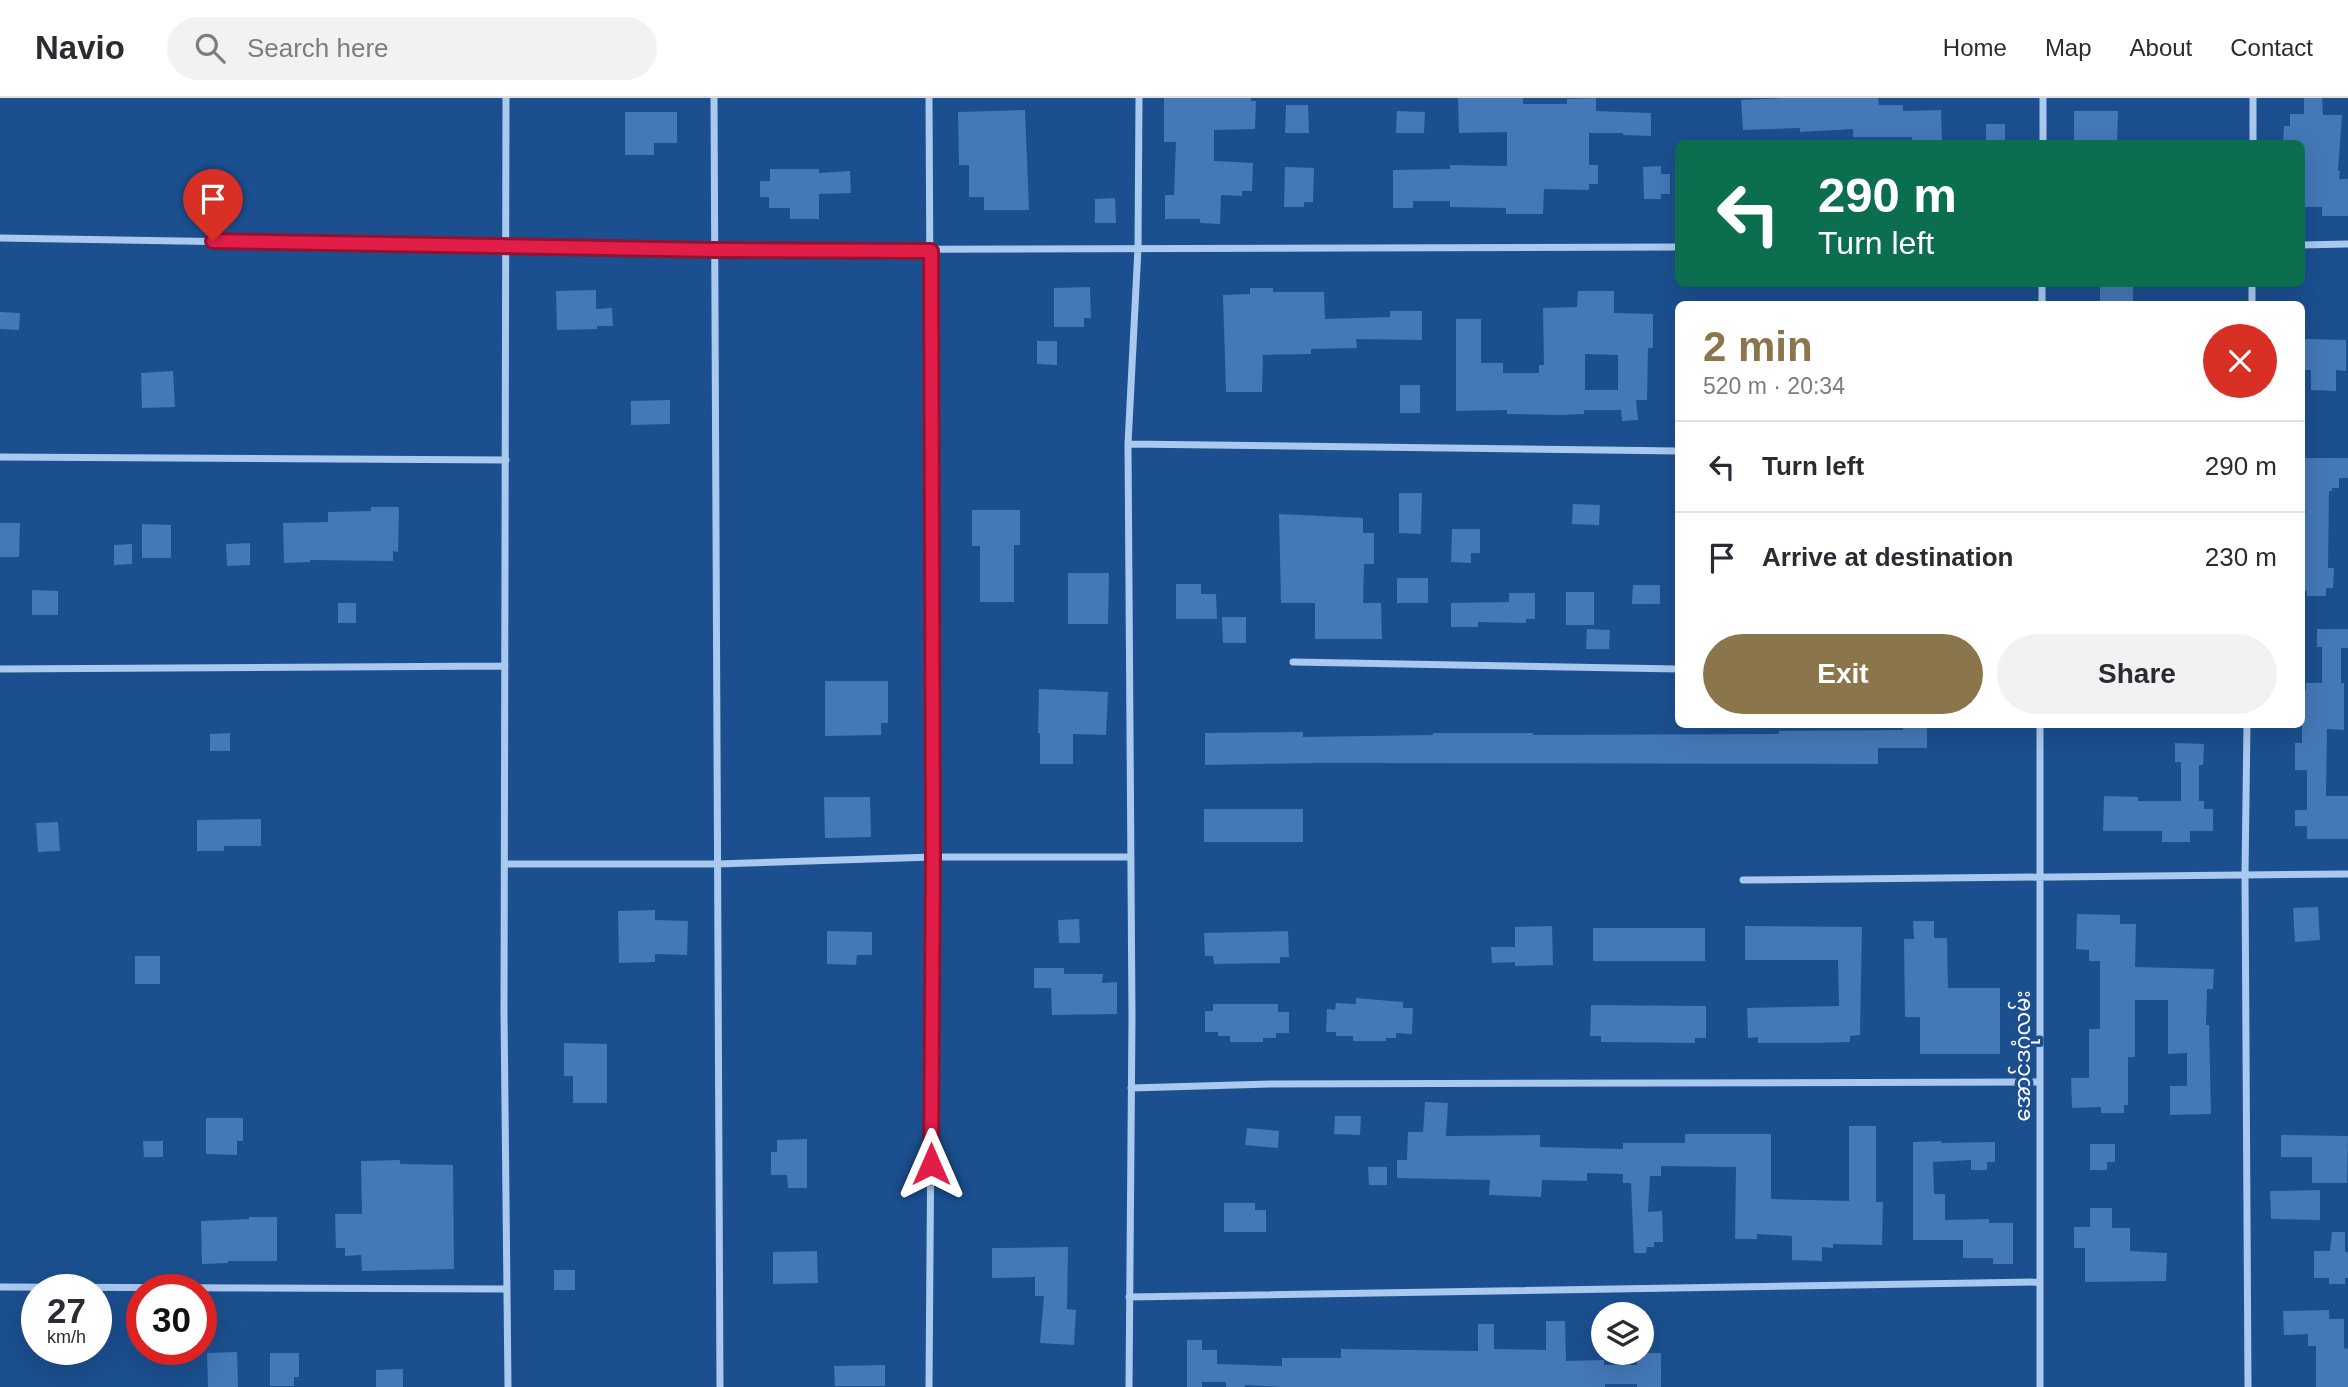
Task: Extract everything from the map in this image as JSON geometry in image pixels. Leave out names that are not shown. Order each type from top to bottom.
[{"type":"street","points":[[506,98],[505,864],[508,1387]]},
{"type":"street","points":[[714,98],[720,1387]]},
{"type":"street","points":[[929,98],[933,857],[929,1387]]},
{"type":"street","points":[[1129,1387],[1131,857],[1128,444],[1138,248],[1139,98]]},
{"type":"street","points":[[2043,98],[2043,140]]},
{"type":"street","points":[[2253,98],[2253,140]]},
{"type":"street","points":[[0,238],[714,250],[1675,247]]},
{"type":"street","points":[[2305,245],[2348,244]]},
{"type":"street","points":[[1128,444],[1675,451]]},
{"type":"street","points":[[0,457],[506,460]]},
{"type":"street","points":[[1293,662],[1675,669]]},
{"type":"street","points":[[0,669],[505,666]]},
{"type":"street","name":"အောင်ဒဂုံလမ်း","points":[[2039,1387],[2040,728]]},
{"type":"street","points":[[2247,728],[2245,875],[2248,1387]]},
{"type":"street","points":[[505,864],[717,864],[933,857],[1131,857]]},
{"type":"street","points":[[1742,880],[2348,874]]},
{"type":"street","points":[[1131,1088],[1270,1084],[2039,1082]]},
{"type":"street","points":[[1129,1297],[2039,1282]]},
{"type":"street","points":[[0,1286],[507,1289]]},
{"type":"building","points":[[1164,98],[1251,98],[1251,101],[1256,101],[1255,129],[1214,130],[1214,161],[1253,163],[1252,191],[1242,191],[1242,196],[1221,195],[1220,224],[1200,223],[1200,219],[1165,219],[1165,195],[1174,195],[1176,142],[1164,142]]},
{"type":"building","points":[[1458,98],[1523,98],[1523,104],[1567,104],[1567,99],[1596,98],[1596,111],[1651,113],[1651,136],[1589,133],[1589,165],[1598,165],[1598,184],[1589,184],[1589,190],[1544,189],[1543,214],[1506,214],[1506,208],[1450,207],[1450,201],[1413,201],[1413,208],[1393,208],[1393,170],[1450,169],[1450,165],[1507,166],[1507,132],[1459,133]]},
{"type":"building","points":[[1878,98],[1879,105],[1903,105],[1903,111],[1941,110],[1942,140],[1853,137],[1853,129],[1800,132],[1800,128],[1743,130],[1741,100]]},
{"type":"building","points":[[2304,98],[2322,98],[2323,115],[2342,115],[2338,171],[2339,179],[2348,179],[2348,216],[2322,216],[2322,207],[2305,207],[2305,140],[2283,140],[2284,126],[2290,126],[2290,114],[2304,114]]},
{"type":"building","points":[[1286,105],[1308,105],[1309,133],[1285,133]]},
{"type":"building","points":[[1025,110],[1029,210],[984,210],[984,197],[969,197],[969,165],[959,165],[958,112]]},
{"type":"building","points":[[1397,111],[1425,112],[1424,133],[1396,133]]},
{"type":"building","points":[[2074,111],[2118,111],[2117,140],[2074,140]]},
{"type":"building","points":[[625,112],[677,112],[677,143],[654,143],[654,155],[625,155]]},
{"type":"building","points":[[1986,124],[2005,124],[2005,140],[1986,140]]},
{"type":"building","points":[[1661,166],[1661,174],[1670,174],[1670,194],[1661,194],[1661,199],[1644,199],[1643,167]]},
{"type":"building","points":[[1285,167],[1314,168],[1313,202],[1304,202],[1304,207],[1284,207]]},
{"type":"building","points":[[770,169],[819,169],[819,173],[850,171],[851,193],[819,194],[819,219],[790,219],[790,208],[769,208],[769,197],[760,197],[760,181],[770,181]]},
{"type":"building","points":[[1115,198],[1116,223],[1095,223],[1095,199]]},
{"type":"building","points":[[1090,287],[1091,318],[1084,318],[1084,327],[1054,327],[1054,288]]},
{"type":"building","points":[[2100,287],[2133,287],[2133,301],[2100,301]]},
{"type":"building","points":[[1250,288],[1273,288],[1273,292],[1324,292],[1325,319],[1390,317],[1390,311],[1422,311],[1422,340],[1356,339],[1357,348],[1311,349],[1311,354],[1263,355],[1262,392],[1226,392],[1223,295],[1250,294]]},
{"type":"building","points":[[596,290],[596,309],[612,308],[613,326],[557,330],[556,291]]},
{"type":"building","points":[[1578,291],[1614,291],[1614,313],[1653,314],[1653,348],[1648,348],[1647,400],[1636,400],[1638,420],[1622,421],[1621,410],[1584,410],[1584,414],[1561,415],[1507,414],[1507,410],[1456,411],[1456,319],[1481,319],[1481,363],[1503,363],[1503,373],[1539,373],[1539,365],[1544,365],[1543,308],[1577,307]],"holes":[[[1585,354],[1618,355],[1618,390],[1585,390]]]},
{"type":"building","points":[[0,312],[20,313],[19,330],[0,329]]},
{"type":"building","points":[[2305,339],[2346,340],[2346,371],[2336,370],[2336,391],[2311,390],[2311,370],[2305,370]]},
{"type":"building","points":[[1037,341],[1057,341],[1057,365],[1037,364]]},
{"type":"building","points":[[173,371],[175,407],[142,408],[141,373]]},
{"type":"building","points":[[1400,385],[1420,385],[1420,413],[1400,413]]},
{"type":"building","points":[[670,400],[670,424],[631,425],[631,401]]},
{"type":"building","points":[[2305,458],[2348,458],[2348,478],[2339,478],[2339,488],[2329,491],[2328,568],[2334,568],[2333,588],[2326,588],[2326,596],[2307,596]]},
{"type":"building","points":[[1399,493],[1422,493],[1421,534],[1399,533]]},
{"type":"building","points":[[1573,504],[1600,505],[1599,525],[1572,524]]},
{"type":"building","points":[[371,507],[399,507],[398,552],[393,551],[393,561],[310,560],[284,563],[283,523],[328,522],[328,512],[371,511]]},
{"type":"building","points":[[972,510],[1020,510],[1020,545],[1014,545],[1014,602],[980,602],[980,546],[972,546]]},
{"type":"building","points":[[1279,514],[1363,518],[1363,533],[1374,533],[1374,564],[1364,564],[1363,603],[1381,603],[1382,639],[1315,639],[1315,603],[1281,603]]},
{"type":"building","points":[[0,523],[20,523],[19,557],[0,557]]},
{"type":"building","points":[[142,524],[171,525],[171,558],[142,558]]},
{"type":"building","points":[[1452,529],[1480,529],[1480,553],[1471,553],[1471,563],[1451,562]]},
{"type":"building","points":[[250,543],[250,565],[227,566],[226,544]]},
{"type":"building","points":[[132,544],[132,564],[114,565],[114,545]]},
{"type":"building","points":[[1068,573],[1109,573],[1108,624],[1068,624]]},
{"type":"building","points":[[1397,578],[1428,578],[1428,603],[1397,603]]},
{"type":"building","points":[[1176,584],[1201,584],[1201,594],[1216,594],[1217,619],[1176,619]]},
{"type":"building","points":[[1633,585],[1660,585],[1660,604],[1632,604]]},
{"type":"building","points":[[32,590],[58,591],[58,615],[32,615]]},
{"type":"building","points":[[1566,592],[1594,592],[1594,625],[1566,625]]},
{"type":"building","points":[[1509,593],[1535,593],[1535,619],[1526,619],[1526,623],[1478,622],[1478,627],[1451,627],[1451,603],[1509,602]]},
{"type":"building","points":[[338,603],[356,603],[356,623],[338,623]]},
{"type":"building","points":[[1222,617],[1246,617],[1246,643],[1223,643]]},
{"type":"building","points":[[1587,629],[1610,630],[1609,649],[1586,649]]},
{"type":"building","points":[[2317,629],[2348,629],[2348,648],[2341,648],[2344,730],[2327,729],[2326,796],[2348,796],[2348,839],[2307,839],[2307,826],[2295,826],[2295,810],[2307,810],[2307,770],[2295,770],[2295,743],[2302,743],[2302,728],[2305,728],[2306,683],[2322,683],[2322,647],[2317,647]]},
{"type":"building","points":[[825,681],[888,681],[888,723],[881,723],[881,735],[825,736]]},
{"type":"building","points":[[1039,689],[1108,692],[1106,735],[1073,734],[1073,764],[1040,764]]},
{"type":"building","points":[[1927,728],[1927,748],[1878,748],[1878,764],[1205,765],[1205,733],[1303,732],[1303,737],[1433,733],[1779,734],[1779,731]]},
{"type":"building","points":[[230,733],[230,751],[210,751],[210,734]]},
{"type":"building","points":[[2175,743],[2204,744],[2203,765],[2199,765],[2199,801],[2204,801],[2204,809],[2213,809],[2213,831],[2190,831],[2190,842],[2162,842],[2162,831],[2103,831],[2104,796],[2138,797],[2138,801],[2181,801],[2181,762],[2175,762]]},
{"type":"building","points":[[824,797],[870,797],[871,837],[825,838]]},
{"type":"building","points":[[1204,809],[1303,809],[1303,842],[1204,842]]},
{"type":"building","points":[[261,819],[261,846],[224,846],[224,851],[197,851],[197,820]]},
{"type":"building","points":[[58,822],[60,851],[38,852],[36,823]]},
{"type":"building","points":[[2318,907],[2320,940],[2295,942],[2293,908]]},
{"type":"building","points":[[655,910],[655,920],[688,921],[687,955],[655,954],[655,962],[619,963],[618,911]]},
{"type":"building","points":[[2077,914],[2120,915],[2120,924],[2136,924],[2135,967],[2214,969],[2213,989],[2207,989],[2206,1025],[2209,1025],[2211,1114],[2170,1115],[2170,1086],[2187,1086],[2187,1053],[2168,1054],[2168,1000],[2135,1000],[2135,1057],[2128,1057],[2128,1105],[2124,1105],[2124,1113],[2101,1113],[2101,1107],[2072,1108],[2071,1078],[2089,1078],[2089,1029],[2100,1029],[2100,961],[2089,961],[2089,950],[2076,949]]},
{"type":"building","points":[[1079,919],[1080,943],[1059,943],[1058,920]]},
{"type":"building","points":[[1913,921],[1934,921],[1934,938],[1947,938],[1948,988],[2000,988],[2000,1054],[1920,1054],[1920,1017],[1905,1017],[1904,939],[1914,939]]},
{"type":"building","points":[[1552,926],[1553,965],[1515,966],[1515,962],[1492,963],[1491,947],[1515,947],[1515,927]]},
{"type":"building","points":[[1745,926],[1862,927],[1860,1035],[1850,1036],[1850,1042],[1813,1043],[1758,1043],[1758,1037],[1748,1038],[1747,1008],[1839,1006],[1838,960],[1745,960]]},
{"type":"building","points":[[1593,928],[1705,928],[1705,961],[1593,961]]},
{"type":"building","points":[[827,931],[872,932],[872,955],[857,955],[856,965],[827,964]]},
{"type":"building","points":[[1288,931],[1289,957],[1280,957],[1280,963],[1214,964],[1213,956],[1205,956],[1204,933]]},
{"type":"building","points":[[135,956],[160,956],[160,984],[135,984]]},
{"type":"building","points":[[1034,968],[1064,968],[1064,974],[1103,974],[1102,983],[1117,982],[1117,1014],[1052,1015],[1051,988],[1034,988]]},
{"type":"building","points":[[1356,998],[1403,1002],[1403,1008],[1413,1008],[1412,1034],[1396,1033],[1396,1038],[1386,1038],[1386,1041],[1353,1041],[1353,1036],[1336,1036],[1336,1032],[1326,1032],[1327,1009],[1335,1010],[1336,1003],[1356,1004]]},
{"type":"building","points":[[1213,1004],[1278,1004],[1278,1012],[1289,1012],[1289,1033],[1276,1033],[1276,1038],[1263,1038],[1263,1042],[1230,1042],[1230,1036],[1205,1032],[1205,1011],[1213,1011]]},
{"type":"building","points":[[1591,1005],[1706,1006],[1706,1038],[1695,1038],[1695,1043],[1601,1042],[1601,1036],[1590,1036]]},
{"type":"building","points":[[564,1043],[607,1044],[607,1103],[573,1103],[573,1076],[564,1076]]},
{"type":"building","points":[[1425,1102],[1448,1103],[1446,1136],[1540,1135],[1540,1147],[1623,1149],[1623,1143],[1685,1143],[1685,1134],[1771,1134],[1771,1199],[1849,1201],[1849,1126],[1876,1126],[1876,1202],[1883,1202],[1882,1245],[1833,1244],[1833,1248],[1822,1247],[1822,1261],[1792,1260],[1792,1236],[1757,1234],[1757,1239],[1735,1239],[1736,1167],[1661,1166],[1661,1176],[1650,1176],[1648,1212],[1662,1211],[1663,1242],[1654,1242],[1654,1247],[1647,1247],[1646,1253],[1634,1253],[1631,1183],[1623,1183],[1623,1174],[1587,1173],[1587,1181],[1542,1180],[1541,1197],[1489,1195],[1490,1180],[1397,1178],[1397,1160],[1407,1160],[1408,1132],[1423,1132]]},
{"type":"building","points":[[1335,1116],[1361,1116],[1360,1135],[1334,1134]]},
{"type":"building","points":[[206,1118],[243,1118],[243,1141],[237,1141],[237,1155],[206,1154]]},
{"type":"building","points":[[1247,1128],[1279,1131],[1278,1148],[1245,1145]]},
{"type":"building","points":[[2281,1135],[2348,1136],[2347,1183],[2312,1183],[2312,1157],[2281,1157]]},
{"type":"building","points":[[807,1139],[807,1188],[788,1188],[787,1175],[771,1175],[771,1152],[777,1152],[777,1140]]},
{"type":"building","points":[[143,1141],[163,1141],[163,1157],[144,1157]]},
{"type":"building","points":[[1913,1142],[1995,1142],[1995,1162],[1987,1162],[1987,1170],[1971,1170],[1971,1160],[1933,1162],[1934,1194],[1945,1194],[1945,1220],[1989,1219],[1989,1223],[2013,1223],[2013,1264],[1993,1264],[1993,1258],[1963,1258],[1963,1240],[1913,1240]]},
{"type":"building","points":[[2090,1144],[2115,1144],[2115,1162],[2107,1162],[2107,1170],[2090,1170]]},
{"type":"building","points":[[400,1160],[400,1164],[453,1165],[454,1269],[362,1271],[361,1255],[345,1256],[345,1248],[336,1248],[335,1214],[362,1214],[361,1161]]},
{"type":"building","points":[[1368,1167],[1387,1167],[1387,1185],[1369,1185]]},
{"type":"building","points":[[2320,1190],[2320,1220],[2271,1219],[2270,1191]]},
{"type":"building","points":[[1224,1203],[1255,1203],[1255,1210],[1266,1210],[1266,1232],[1224,1232]]},
{"type":"building","points":[[2090,1208],[2112,1208],[2112,1228],[2130,1228],[2130,1251],[2167,1253],[2166,1281],[2085,1282],[2085,1248],[2074,1248],[2074,1227],[2090,1227]]},
{"type":"building","points":[[277,1217],[277,1261],[202,1264],[201,1221]]},
{"type":"building","points":[[2332,1232],[2345,1232],[2348,1278],[2345,1278],[2345,1284],[2329,1284],[2329,1278],[2314,1278],[2314,1251],[2330,1251]]},
{"type":"building","points":[[1068,1247],[1067,1309],[1076,1310],[1074,1345],[1040,1343],[1044,1296],[1035,1296],[1035,1277],[992,1278],[992,1248]]},
{"type":"building","points":[[817,1251],[818,1283],[773,1284],[773,1252]]},
{"type":"building","points":[[554,1270],[575,1270],[575,1290],[554,1290]]},
{"type":"building","points":[[2329,1310],[2329,1319],[2344,1319],[2344,1348],[2348,1349],[2348,1387],[2316,1387],[2316,1346],[2308,1346],[2308,1334],[2284,1335],[2283,1311]]},
{"type":"building","points":[[1546,1321],[1565,1321],[1566,1361],[1591,1360],[1591,1365],[1654,1365],[1654,1353],[1661,1353],[1661,1387],[1605,1384],[1605,1387],[1226,1387],[1226,1382],[1202,1382],[1202,1387],[1187,1387],[1187,1340],[1202,1340],[1202,1350],[1217,1350],[1217,1364],[1282,1366],[1282,1358],[1341,1358],[1341,1349],[1478,1351],[1478,1324],[1494,1324],[1494,1349],[1546,1350]]},
{"type":"building","points":[[237,1352],[238,1387],[208,1387],[207,1365],[217,1365],[217,1353]]},
{"type":"building","points":[[270,1353],[299,1353],[299,1377],[294,1377],[294,1386],[270,1386]]},
{"type":"building","points":[[885,1365],[885,1386],[835,1386],[834,1366]]},
{"type":"building","points":[[403,1369],[403,1387],[376,1387],[376,1370]]},
{"type":"route","points":[[213,241],[931,251],[931,1164]]}]
